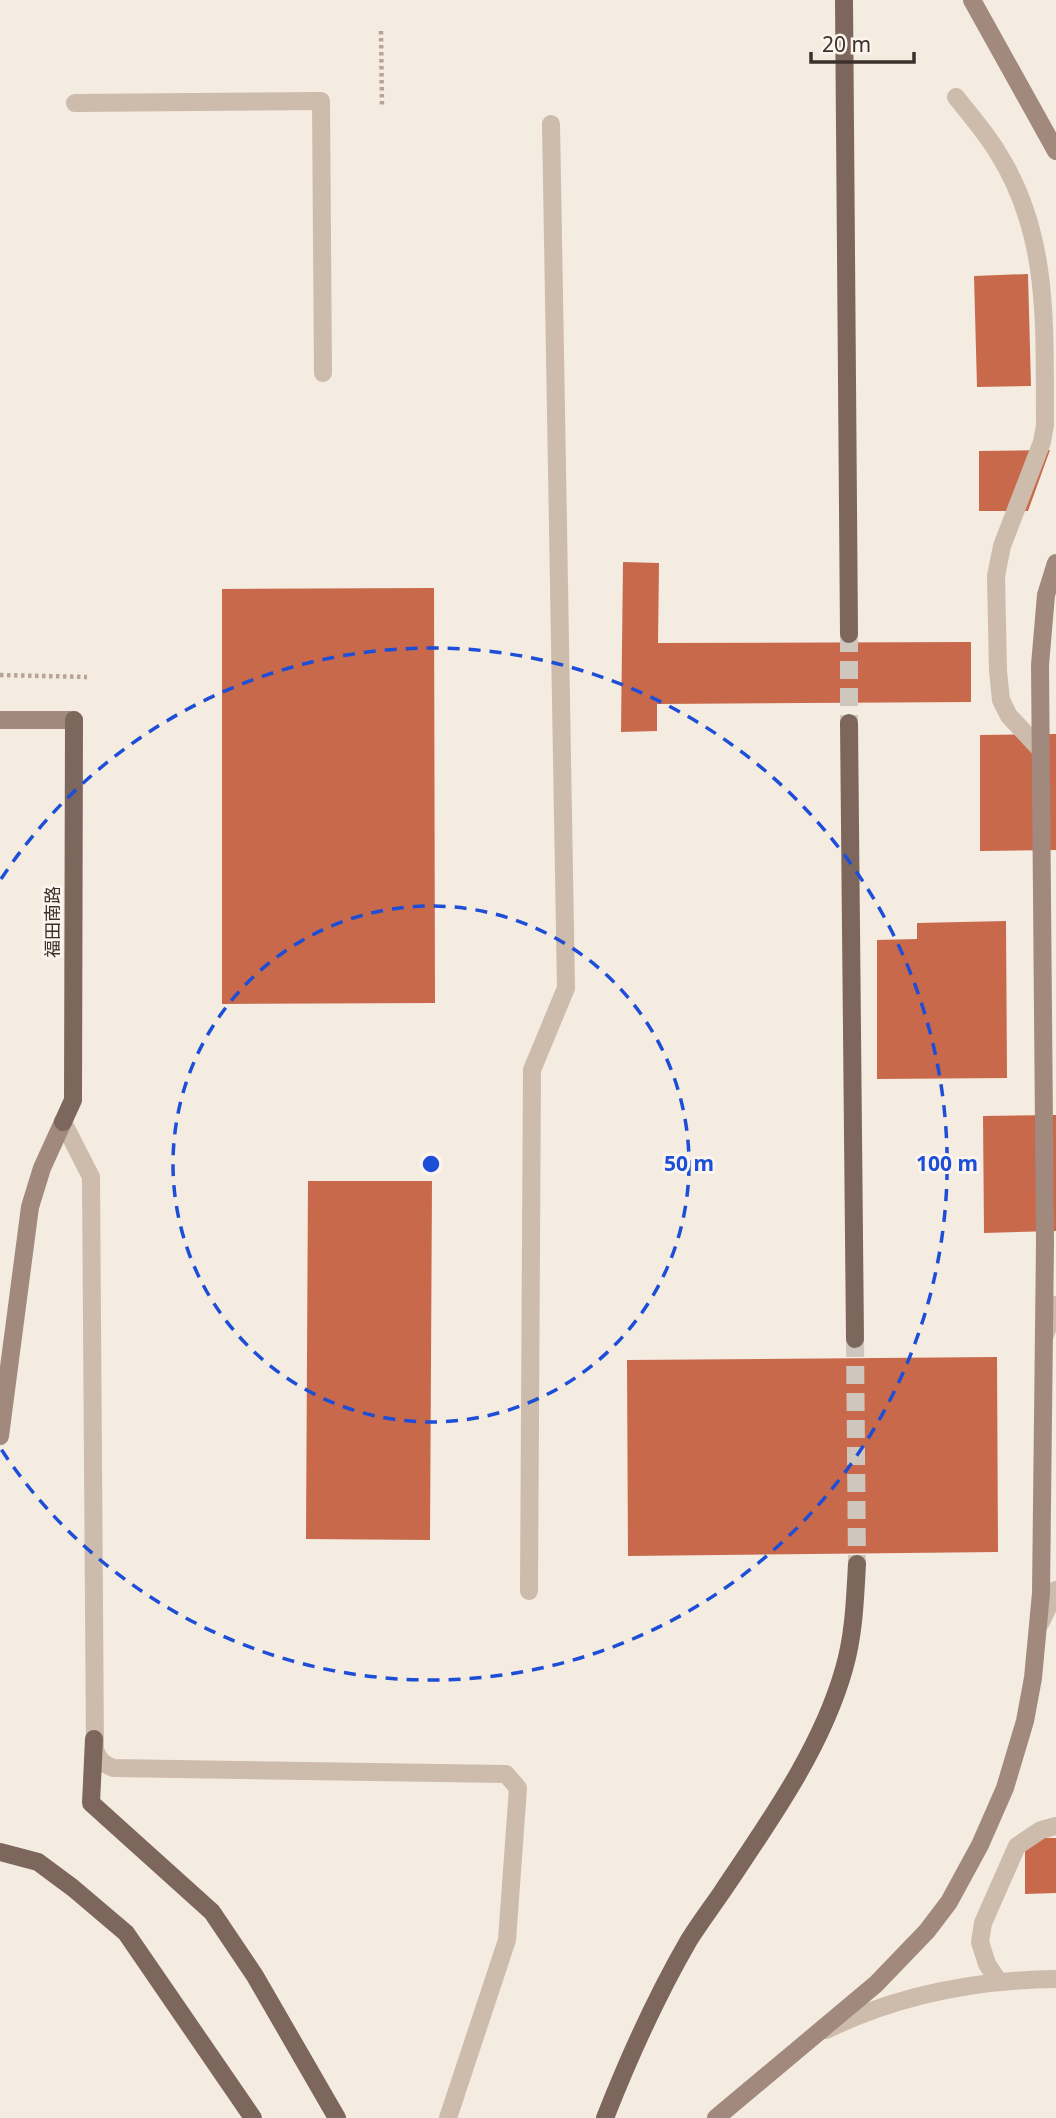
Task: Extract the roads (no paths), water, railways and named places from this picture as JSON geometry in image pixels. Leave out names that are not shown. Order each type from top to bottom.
[{"type":"main road","points":[[844,0],[849,634]]},
{"type":"main road","points":[[972,0],[1056,150]]},
{"type":"main road","points":[[716,2118],[876,1984],[902,1958],[949,1902],[967,1872],[1000,1800],[1014,1762],[1030,1699],[1040,1624],[1044,1340],[1041,637],[1046,595],[1056,563]]},
{"type":"main road","name":"福田南路","points":[[0,720],[74,720],[73,1100],[62,1122]]},
{"type":"main road","points":[[849,723],[855,1339]]},
{"type":"main road","points":[[0,1436],[30,1207],[42,1168],[62,1122]]},
{"type":"main road","points":[[605,2118],[655,2002],[690,1939],[780,1804],[828,1713],[844,1669],[853,1623],[857,1564]]},
{"type":"main road","points":[[94,1739],[91,1803],[212,1912],[255,1976],[337,2118]]},
{"type":"main road","points":[[0,1852],[38,1862],[126,1933],[253,2118]]},
{"type":"lane","points":[[956,97],[999,154],[1015,184],[1031,224],[1044,298],[1042,442],[1002,546],[996,576],[1001,700],[1009,716],[1040,749]]},
{"type":"lane","points":[[75,103],[321,101],[323,373]]},
{"type":"lane","points":[[529,1591],[532,1070],[566,988],[551,124]]},
{"type":"lane","points":[[62,1122],[90,1177],[94,1739],[98,1758],[113,1768],[506,1774],[518,1788],[508,1940],[448,2118]]},
{"type":"lane","points":[[1044,1340],[1056,1306]]},
{"type":"lane","points":[[1040,1624],[1056,1590]]},
{"type":"lane","points":[[999,1982],[987,1964],[980,1942],[983,1923],[1017,1846],[1041,1830],[1056,1826]]},
{"type":"lane","points":[[817,2034],[866,2011],[940,1990],[999,1982],[1056,1979]]},
{"type":"tunnel","points":[[849,634],[849,723]]},
{"type":"tunnel","points":[[855,1339],[857,1564]]}]
